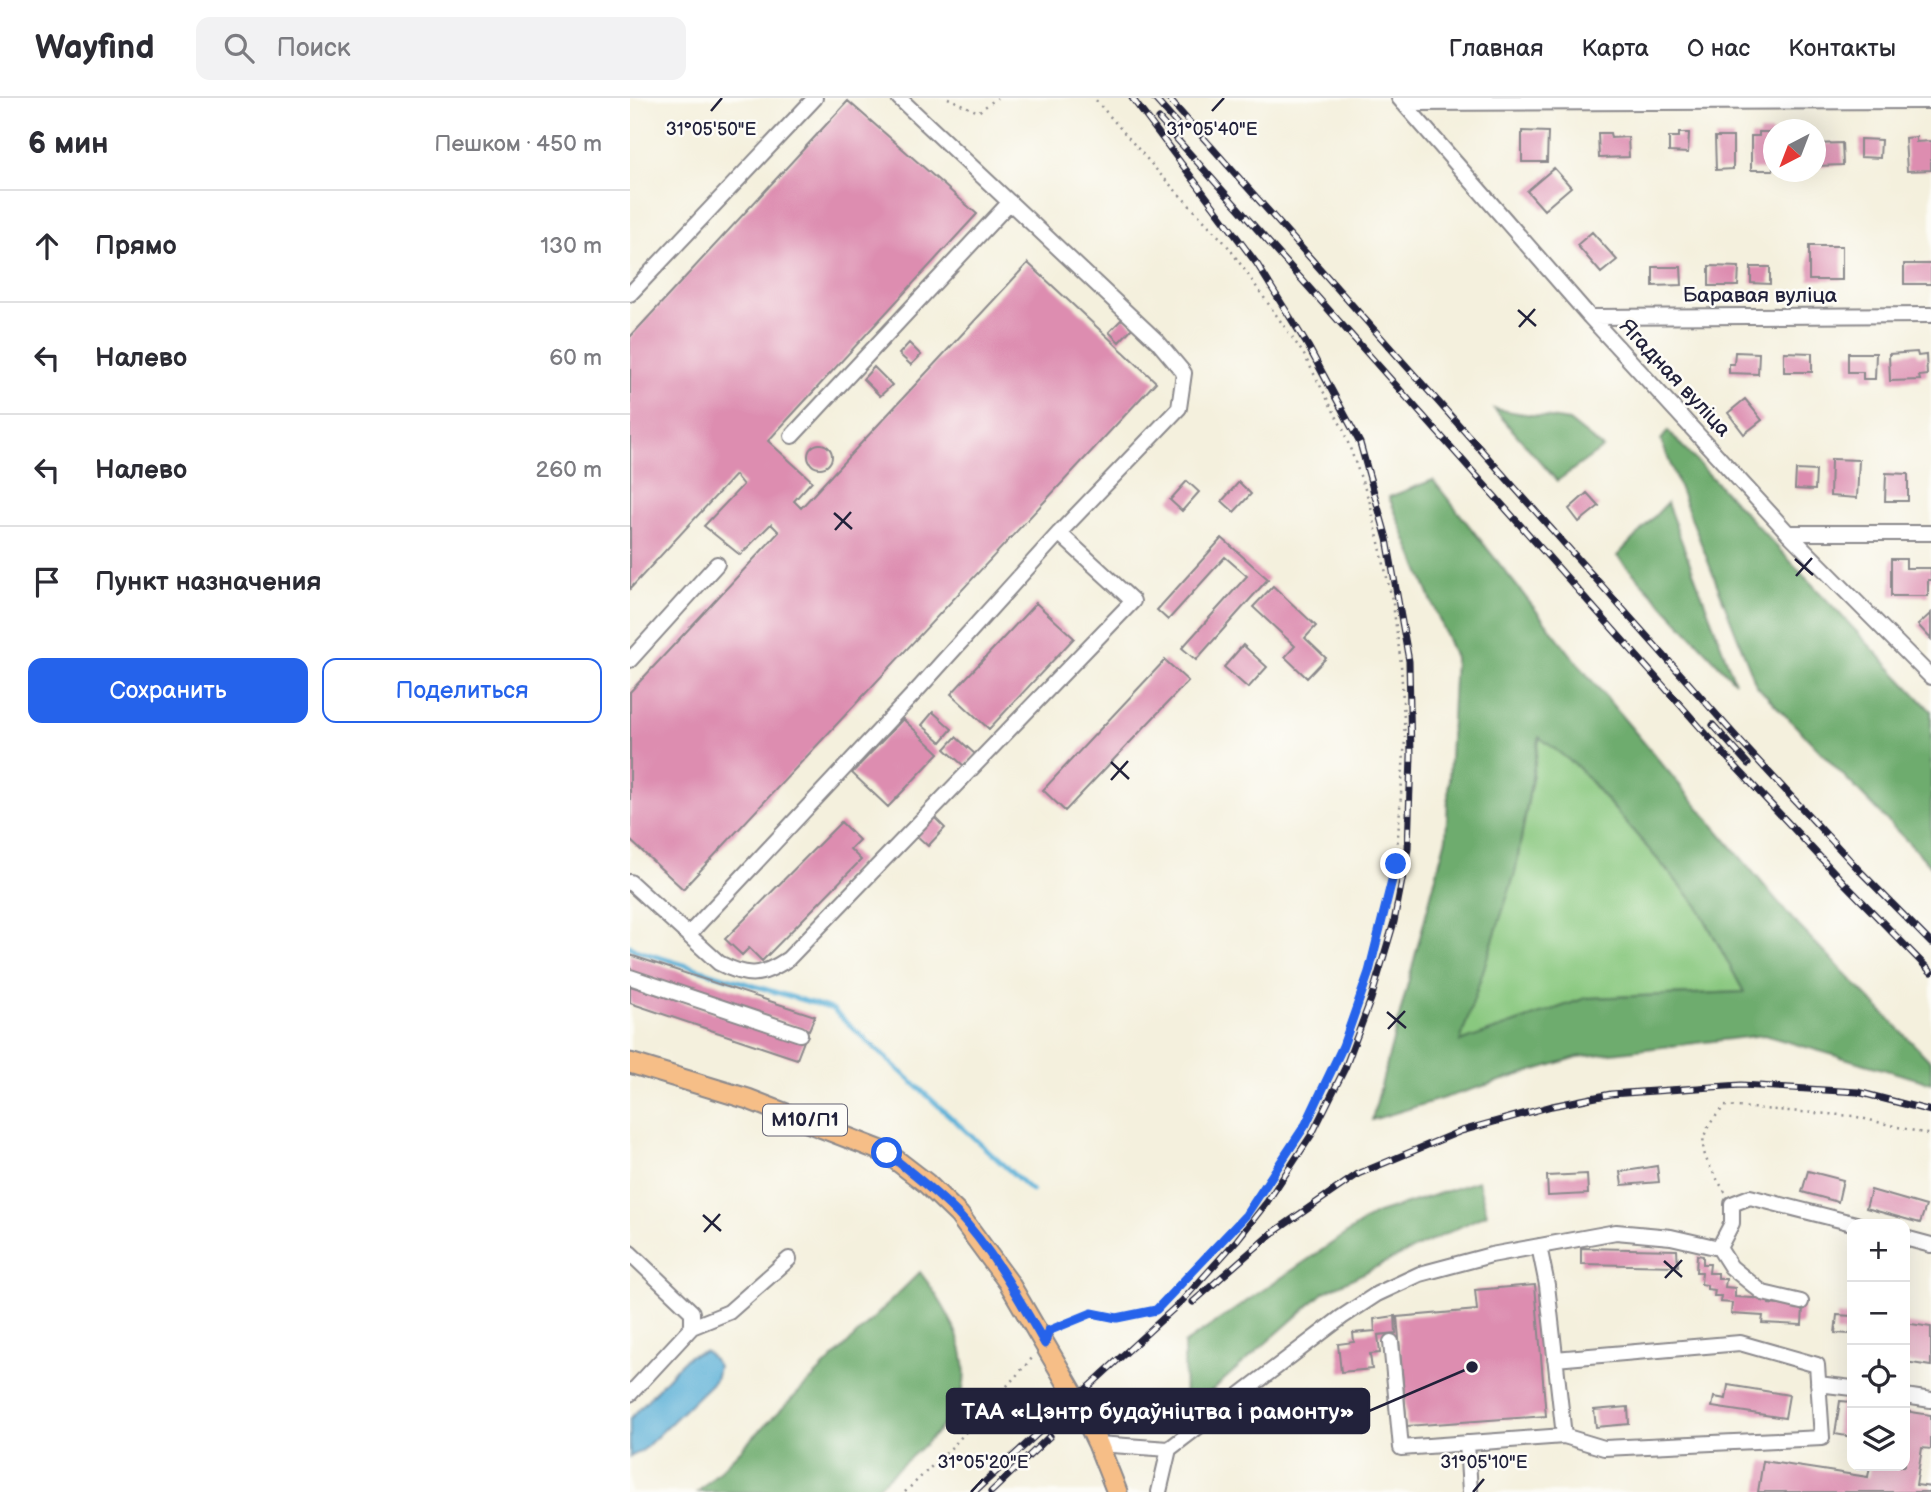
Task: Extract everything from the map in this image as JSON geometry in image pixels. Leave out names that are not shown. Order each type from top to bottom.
[{"type":"main road","name":"М10/П1","points":[[630,1063],[748,1099],[887,1153],[926,1183],[959,1215],[1009,1283],[1076,1398],[1098,1444],[1113,1491]]},
{"type":"street","points":[[630,294],[815,98]]},
{"type":"street","points":[[688,935],[920,687],[1059,533],[1179,408],[1184,373],[1158,342],[899,98]]},
{"type":"street","points":[[1401,100],[1931,100]]},
{"type":"street","name":"Ягадная вуліца","points":[[1401,100],[1590,317],[1788,533],[1931,677]]},
{"type":"street","points":[[792,436],[1010,202]]},
{"type":"street","name":"Баравая вуліца","points":[[1590,317],[1931,315]]},
{"type":"street","points":[[630,882],[719,963],[736,972],[754,975],[769,972],[788,959],[1133,600],[1059,533]]},
{"type":"street","points":[[1788,533],[1931,533]]},
{"type":"street","points":[[630,660],[717,564]]},
{"type":"street","points":[[630,977],[800,1034]]},
{"type":"street","points":[[1718,1248],[1732,1223],[1732,1204],[1750,1197],[1847,1222]]},
{"type":"street","points":[[1159,1492],[1169,1449],[1342,1317],[1377,1294],[1420,1274],[1491,1255],[1616,1232],[1671,1237],[1718,1248],[1731,1267],[1763,1293],[1801,1302]]},
{"type":"street","points":[[1910,1239],[1931,1245]]},
{"type":"street","points":[[1539,1246],[1547,1285],[1563,1436]]},
{"type":"street","points":[[630,1253],[692,1312],[692,1327]]},
{"type":"street","points":[[630,1394],[692,1327],[729,1312],[789,1259]]},
{"type":"street","points":[[1391,1342],[1401,1448],[1563,1436],[1604,1448],[1822,1438],[1817,1365],[1741,1343],[1555,1359]]},
{"type":"street","points":[[1818,1384],[1847,1387]]},
{"type":"street","points":[[1910,1397],[1931,1400]]},
{"type":"street","points":[[1467,1443],[1470,1492]]},
{"type":"street","points":[[1098,1444],[1169,1449]]},
{"type":"path","points":[[948,98],[978,112],[997,98]]},
{"type":"path","points":[[905,1492],[955,1444],[1045,1344],[1048,1331],[1092,1313],[1117,1318],[1156,1310],[1246,1215],[1306,1124],[1343,1046],[1369,972],[1396,864],[1405,739],[1401,664],[1393,604],[1370,503],[1343,429],[1303,353],[1227,245],[1094,98]]},
{"type":"path","points":[[1732,1204],[1711,1170],[1702,1144],[1708,1124],[1725,1106],[1853,1116],[1931,1135]]},
{"type":"green space","points":[[1494,409],[1569,421],[1603,448],[1557,481]]},
{"type":"green space","points":[[1668,431],[1931,711],[1931,866],[1756,685],[1661,440]]},
{"type":"green space","points":[[1433,480],[1588,676],[1794,921],[1931,1062],[1931,1083],[1764,1035],[1578,1057],[1372,1120],[1446,838],[1455,658],[1389,497]],"holes":[[[1539,737],[1579,768],[1697,905],[1744,992],[1586,998],[1460,1042],[1515,873]]]},
{"type":"green space","points":[[1667,503],[1735,682],[1617,556]]},
{"type":"green space","points":[[1540,736],[1579,768],[1697,905],[1744,992],[1586,998],[1459,1043],[1515,873]]},
{"type":"green space","points":[[1478,1181],[1487,1214],[1324,1292],[1185,1414],[1184,1344],[1375,1214]]},
{"type":"green space","points":[[920,1272],[950,1319],[963,1355],[965,1373],[955,1409],[928,1441],[871,1492],[698,1492]]},
{"type":"water","points":[[704,1351],[718,1366],[715,1380],[642,1451],[630,1457],[630,1419],[681,1363],[689,1356]]},
{"type":"building","points":[[848,101],[977,214],[768,441],[812,481],[794,501],[801,508],[1028,263],[1156,382],[683,889],[630,840],[630,692],[779,532],[771,524],[740,555],[704,526],[743,485],[735,475],[630,589],[630,337]]},
{"type":"building","points":[[1522,131],[1548,132],[1547,162],[1522,162]]},
{"type":"building","points":[[1759,132],[1763,132],[1763,170],[1751,170],[1751,136],[1759,136]]},
{"type":"building","points":[[1598,133],[1610,133],[1611,138],[1628,137],[1629,157],[1599,158]]},
{"type":"building","points":[[1679,133],[1689,133],[1688,153],[1669,152],[1669,137],[1679,137]]},
{"type":"building","points":[[1715,137],[1733,137],[1733,169],[1716,170]]},
{"type":"building","points":[[1916,137],[1916,142],[1931,141],[1931,170],[1907,171],[1905,138]]},
{"type":"building","points":[[1860,139],[1881,140],[1880,158],[1860,157]]},
{"type":"building","points":[[1842,143],[1843,165],[1826,166],[1826,144]]},
{"type":"building","points":[[1554,168],[1571,187],[1544,210],[1527,191]]},
{"type":"building","points":[[1592,232],[1617,260],[1601,273],[1577,245]]},
{"type":"building","points":[[1809,246],[1842,246],[1842,280],[1809,280]]},
{"type":"building","points":[[1904,264],[1931,264],[1931,284],[1904,284]]},
{"type":"building","points":[[1709,266],[1739,267],[1738,286],[1709,286]]},
{"type":"building","points":[[1653,267],[1681,267],[1682,285],[1653,286]]},
{"type":"building","points":[[1751,267],[1770,267],[1770,284],[1751,283]]},
{"type":"building","points":[[1124,317],[1134,326],[1119,342],[1109,332]]},
{"type":"building","points":[[909,343],[921,355],[911,365],[899,354]]},
{"type":"building","points":[[1735,352],[1759,353],[1758,374],[1729,373],[1729,364],[1734,364]]},
{"type":"building","points":[[1784,352],[1812,353],[1812,372],[1784,372]]},
{"type":"building","points":[[1917,352],[1918,356],[1926,355],[1927,375],[1919,376],[1920,380],[1890,381],[1889,354]]},
{"type":"building","points":[[1848,353],[1876,353],[1875,379],[1863,379],[1863,372],[1848,372]]},
{"type":"building","points":[[874,367],[892,385],[880,396],[863,379]]},
{"type":"building","points":[[1745,399],[1762,420],[1744,434],[1728,413]]},
{"type":"building","points":[[815,444],[825,444],[832,451],[832,461],[825,468],[815,468],[808,461],[808,451]]},
{"type":"building","points":[[1831,459],[1859,460],[1857,498],[1830,496]]},
{"type":"building","points":[[1796,470],[1816,471],[1815,490],[1795,489]]},
{"type":"building","points":[[1886,473],[1908,474],[1908,501],[1885,501]]},
{"type":"building","points":[[1187,481],[1199,492],[1182,511],[1170,500]]},
{"type":"building","points":[[1239,482],[1251,494],[1234,512],[1222,501]]},
{"type":"building","points":[[1587,493],[1599,506],[1579,522],[1569,509]]},
{"type":"building","points":[[1222,538],[1268,579],[1196,660],[1182,648],[1247,576],[1225,557],[1168,620],[1157,610]]},
{"type":"building","points":[[1891,559],[1906,559],[1906,568],[1931,568],[1928,596],[1891,596]]},
{"type":"building","points":[[1273,586],[1316,626],[1305,638],[1326,658],[1307,678],[1285,657],[1295,646],[1253,607]]},
{"type":"building","points":[[1036,603],[1074,638],[989,729],[951,694]]},
{"type":"building","points":[[1931,613],[1931,639],[1918,625]]},
{"type":"building","points":[[1243,645],[1267,667],[1248,688],[1224,667]]},
{"type":"building","points":[[1165,660],[1188,681],[1065,811],[1043,790]]},
{"type":"building","points":[[933,712],[952,729],[941,742],[922,725]]},
{"type":"building","points":[[903,719],[939,753],[888,807],[852,773]]},
{"type":"building","points":[[956,737],[975,754],[964,766],[945,749]]},
{"type":"building","points":[[933,816],[945,828],[928,846],[916,835]]},
{"type":"building","points":[[841,822],[859,840],[850,849],[861,860],[762,961],[749,948],[742,955],[725,939]]},
{"type":"building","points":[[630,955],[815,1016],[809,1030],[630,972]]},
{"type":"building","points":[[630,986],[804,1041],[797,1059],[630,1003]]},
{"type":"building","points":[[1657,1166],[1659,1182],[1622,1185],[1620,1172]]},
{"type":"building","points":[[1808,1171],[1843,1180],[1838,1202],[1802,1192]]},
{"type":"building","points":[[1587,1174],[1588,1194],[1548,1196],[1547,1176]]},
{"type":"building","points":[[1871,1190],[1926,1206],[1920,1223],[1866,1208]]},
{"type":"building","points":[[1581,1248],[1677,1250],[1678,1266],[1581,1264]]},
{"type":"building","points":[[1697,1255],[1703,1256],[1703,1264],[1710,1264],[1709,1273],[1718,1273],[1718,1279],[1726,1279],[1725,1287],[1735,1288],[1735,1297],[1769,1299],[1769,1304],[1803,1307],[1802,1325],[1762,1323],[1763,1316],[1731,1314],[1732,1303],[1720,1302],[1721,1296],[1714,1296],[1715,1290],[1707,1289],[1707,1285],[1701,1284],[1702,1272],[1696,1272]]},
{"type":"building","points":[[1535,1285],[1546,1416],[1407,1426],[1397,1317],[1477,1310],[1475,1290]]},
{"type":"building","points":[[1837,1315],[1847,1316],[1847,1334],[1835,1333]]},
{"type":"building","points":[[1395,1316],[1396,1333],[1378,1335],[1380,1353],[1370,1354],[1372,1369],[1341,1372],[1338,1344],[1354,1342],[1353,1333],[1375,1331],[1374,1319]]},
{"type":"building","points":[[1910,1324],[1931,1327],[1931,1366],[1910,1363]]},
{"type":"building","points":[[1728,1385],[1789,1395],[1785,1418],[1712,1407],[1714,1397],[1726,1399]]},
{"type":"building","points":[[1840,1401],[1847,1402],[1847,1436],[1835,1434]]},
{"type":"building","points":[[1628,1407],[1629,1424],[1596,1427],[1594,1410]]},
{"type":"building","points":[[1910,1412],[1931,1415],[1931,1449],[1922,1448],[1916,1485],[1931,1487],[1931,1492],[1758,1492],[1763,1461],[1868,1477],[1869,1471],[1910,1471]]},
{"type":"waterway","points":[[630,946],[635,950],[832,1009],[1032,1191]]},
{"type":"railway","points":[[974,1492],[1182,1301],[1267,1202],[1312,1134],[1345,1068],[1371,999],[1394,922],[1408,849],[1411,755],[1409,661],[1387,539],[1360,443],[1308,346],[1257,264],[1132,98]]},
{"type":"railway","points":[[1154,98],[1177,124]]},
{"type":"railway","points":[[1168,98],[1740,741],[1859,870],[1931,943]]},
{"type":"railway","points":[[1159,119],[1723,753],[1931,972]]},
{"type":"railway","points":[[1713,725],[1748,764]]},
{"type":"railway","points":[[1193,1302],[1271,1234],[1358,1174],[1461,1131],[1552,1106],[1611,1094],[1741,1085],[1858,1092],[1931,1111]]},
{"type":"railway","points":[[991,1492],[1050,1436]]},
{"type":"place","name":"ТАА «Цэнтр будаўніцтва і рамонту»","points":[[1472,1367]]},
{"type":"route","points":[[887,1153],[926,1183],[959,1215],[1009,1283],[1045,1344],[1048,1331],[1092,1313],[1117,1318],[1156,1310],[1246,1215],[1306,1124],[1343,1046],[1369,972],[1396,864]]}]
